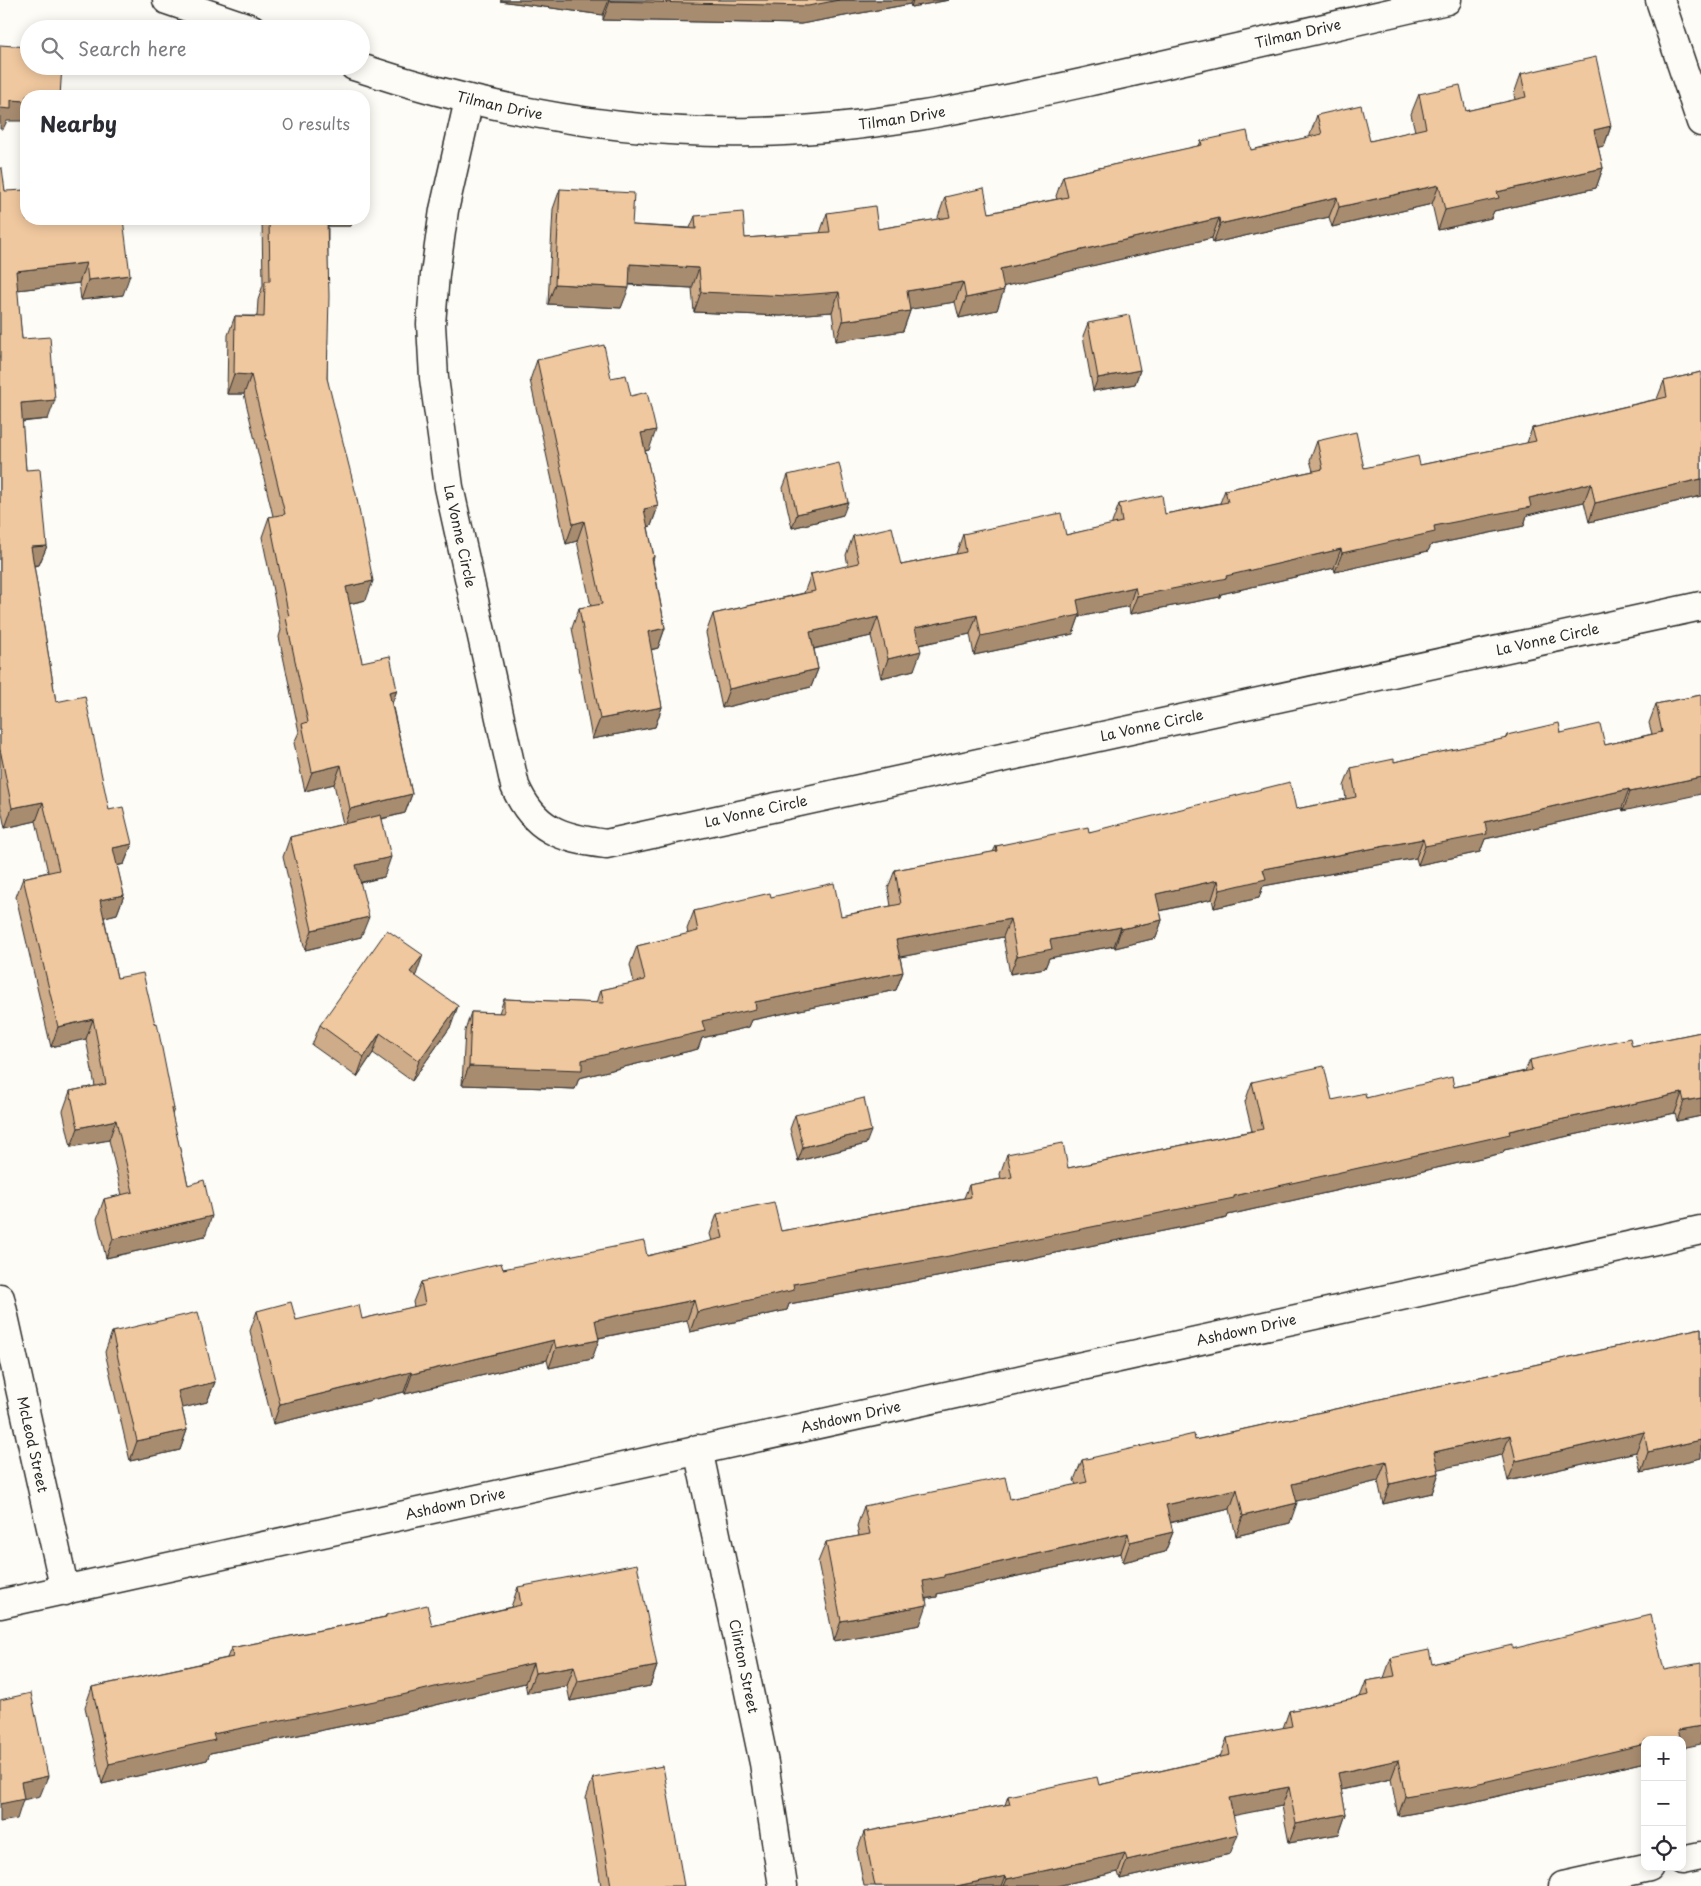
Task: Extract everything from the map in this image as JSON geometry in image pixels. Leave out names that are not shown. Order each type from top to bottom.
[{"type":"street","points":[[167,0],[226,20]]},
{"type":"street","name":"Tilman Drive","points":[[370,71],[420,88],[533,115],[615,126],[756,132],[834,128],[912,118],[1001,101],[1447,0]]},
{"type":"street","points":[[1660,0],[1701,122]]},
{"type":"street","name":"La Vonne Circle","points":[[469,100],[444,210],[434,274],[431,324],[436,387],[450,487],[515,786],[524,807],[543,824],[561,834],[583,841],[606,844],[1701,606]]},
{"type":"street","name":"Ashdown Drive","points":[[0,1604],[1701,1230]]},
{"type":"street","name":"McLeod Street","points":[[0,1298],[65,1590]]},
{"type":"street","name":"Clinton Street","points":[[698,1450],[763,1755],[783,1886]]},
{"type":"street","points":[[1686,1859],[1701,1856]]},
{"type":"street","points":[[1563,1886],[1641,1869]]},
{"type":"building","points":[[610,0],[839,0],[808,6]]},
{"type":"building","points":[[0,45],[20,46],[20,75],[61,75],[60,90],[20,90],[20,101],[11,100],[11,109],[0,108]]},
{"type":"building","points":[[1596,57],[1611,126],[1594,130],[1603,168],[1497,192],[1499,198],[1445,210],[1439,185],[1339,207],[1337,197],[1220,224],[1219,218],[1000,269],[1004,290],[966,298],[963,282],[907,291],[910,311],[843,321],[839,292],[789,296],[701,292],[699,268],[630,264],[629,288],[555,284],[560,189],[634,193],[632,225],[696,229],[695,216],[743,212],[745,238],[830,232],[827,213],[875,206],[878,229],[950,217],[945,197],[984,188],[989,213],[1068,197],[1063,176],[1202,145],[1201,141],[1247,131],[1251,150],[1322,134],[1317,115],[1361,105],[1370,141],[1426,128],[1419,94],[1460,85],[1466,111],[1526,97],[1521,74]]},
{"type":"building","points":[[0,168],[2,168],[5,191],[20,190],[20,225],[124,225],[130,275],[88,280],[86,263],[16,271],[22,339],[50,337],[55,400],[21,403],[26,470],[40,469],[47,546],[31,547],[56,702],[85,696],[109,810],[123,807],[132,844],[113,848],[124,895],[100,900],[117,978],[143,973],[155,1024],[157,1023],[174,1109],[171,1109],[188,1185],[204,1180],[212,1216],[113,1239],[104,1199],[133,1192],[116,1120],[78,1128],[70,1091],[106,1084],[93,1019],[58,1027],[23,878],[59,870],[43,802],[12,808],[0,749]]},
{"type":"building","points":[[269,225],[327,225],[329,296],[327,378],[356,494],[373,581],[346,587],[362,662],[390,656],[397,690],[389,692],[412,794],[350,809],[341,765],[312,772],[302,724],[308,722],[286,618],[289,617],[269,517],[285,514],[251,375],[234,374],[235,316],[264,317],[265,281],[270,281]]},
{"type":"building","points":[[1129,315],[1140,370],[1098,378],[1088,323]]},
{"type":"building","points":[[604,345],[611,378],[626,375],[631,396],[647,392],[656,430],[641,433],[658,506],[644,509],[654,557],[652,558],[665,628],[648,632],[662,707],[600,719],[579,608],[602,604],[584,521],[573,524],[537,360]]},
{"type":"building","points":[[1701,372],[1701,479],[1595,503],[1591,483],[1529,498],[1531,507],[1434,526],[1435,532],[1342,553],[1341,549],[1226,576],[1227,578],[1137,596],[1135,587],[1077,600],[1080,615],[981,636],[977,615],[915,628],[921,651],[888,659],[878,617],[810,632],[818,669],[729,689],[713,614],[815,591],[811,574],[859,563],[853,536],[892,527],[901,565],[966,552],[963,534],[1061,513],[1066,535],[1122,522],[1119,504],[1162,495],[1165,514],[1228,502],[1225,490],[1323,469],[1317,441],[1356,432],[1364,468],[1418,456],[1420,465],[1536,441],[1532,428],[1667,397],[1664,381]]},
{"type":"building","points":[[839,463],[848,502],[797,514],[788,475]]},
{"type":"building","points":[[1701,695],[1701,777],[1630,792],[1629,789],[1485,822],[1487,834],[1425,846],[1423,839],[1263,869],[1266,879],[1220,890],[1218,880],[1156,894],[1162,920],[1121,929],[1121,927],[1050,940],[1052,949],[1017,956],[1010,919],[896,940],[903,972],[755,1002],[756,1009],[702,1021],[705,1031],[582,1060],[582,1070],[469,1066],[471,1012],[504,1013],[504,999],[604,1003],[601,990],[645,980],[637,946],[698,931],[694,911],[770,893],[771,897],[834,883],[841,916],[901,904],[895,870],[997,851],[996,846],[1088,827],[1089,832],[1290,782],[1296,809],[1356,797],[1351,768],[1394,759],[1394,762],[1507,738],[1507,735],[1559,723],[1561,733],[1600,724],[1605,745],[1662,732],[1656,704]]},
{"type":"building","points":[[381,815],[391,857],[356,865],[369,917],[312,930],[290,837]]},
{"type":"building","points":[[387,930],[423,955],[410,972],[458,1006],[419,1061],[380,1033],[364,1057],[320,1025]]},
{"type":"building","points":[[1701,1032],[1701,1098],[1684,1101],[1682,1093],[1509,1131],[1510,1134],[1234,1196],[1234,1198],[949,1256],[793,1284],[794,1290],[697,1312],[694,1300],[595,1320],[599,1340],[556,1348],[554,1340],[280,1404],[257,1311],[291,1302],[296,1320],[359,1305],[362,1319],[425,1304],[421,1282],[501,1263],[503,1269],[644,1241],[647,1256],[723,1238],[717,1214],[774,1202],[781,1231],[971,1197],[969,1185],[1012,1177],[1007,1154],[1063,1143],[1068,1168],[1263,1129],[1252,1082],[1324,1066],[1332,1100],[1365,1093],[1366,1098],[1452,1077],[1454,1087],[1532,1070],[1530,1060],[1630,1038],[1632,1046]]},
{"type":"building","points":[[864,1098],[871,1131],[803,1147],[795,1115]]},
{"type":"building","points":[[198,1312],[215,1382],[178,1391],[187,1430],[137,1441],[112,1332]]},
{"type":"building","points":[[1701,1328],[1701,1440],[1648,1452],[1644,1432],[1516,1461],[1510,1435],[1434,1452],[1439,1473],[1390,1484],[1386,1461],[1292,1484],[1297,1503],[1243,1516],[1237,1489],[1166,1505],[1173,1532],[1130,1542],[1128,1533],[944,1575],[944,1577],[923,1581],[927,1605],[841,1621],[826,1542],[870,1534],[864,1506],[1005,1477],[1010,1499],[1087,1482],[1082,1460],[1194,1434],[1195,1440]]},
{"type":"building","points":[[637,1564],[657,1666],[578,1681],[574,1666],[535,1673],[533,1663],[394,1697],[213,1734],[215,1740],[109,1764],[92,1687],[233,1657],[231,1648],[386,1617],[386,1615],[427,1605],[432,1626],[521,1605],[518,1587]]},
{"type":"building","points":[[1651,1615],[1664,1670],[1701,1663],[1701,1726],[1678,1730],[1680,1736],[1641,1736],[1641,1745],[1471,1785],[1405,1796],[1398,1760],[1338,1773],[1346,1814],[1296,1824],[1289,1787],[1229,1798],[1238,1834],[1127,1860],[1125,1853],[1007,1879],[1006,1876],[956,1886],[875,1886],[864,1832],[1010,1804],[1008,1796],[1097,1777],[1099,1785],[1230,1755],[1227,1738],[1292,1726],[1289,1711],[1369,1695],[1366,1681],[1395,1676],[1391,1658],[1429,1650],[1432,1664],[1512,1645],[1512,1649]]},
{"type":"building","points":[[31,1693],[48,1776],[21,1782],[24,1799],[0,1804],[0,1700]]},
{"type":"building","points":[[663,1766],[684,1886],[611,1886],[593,1778]]}]
